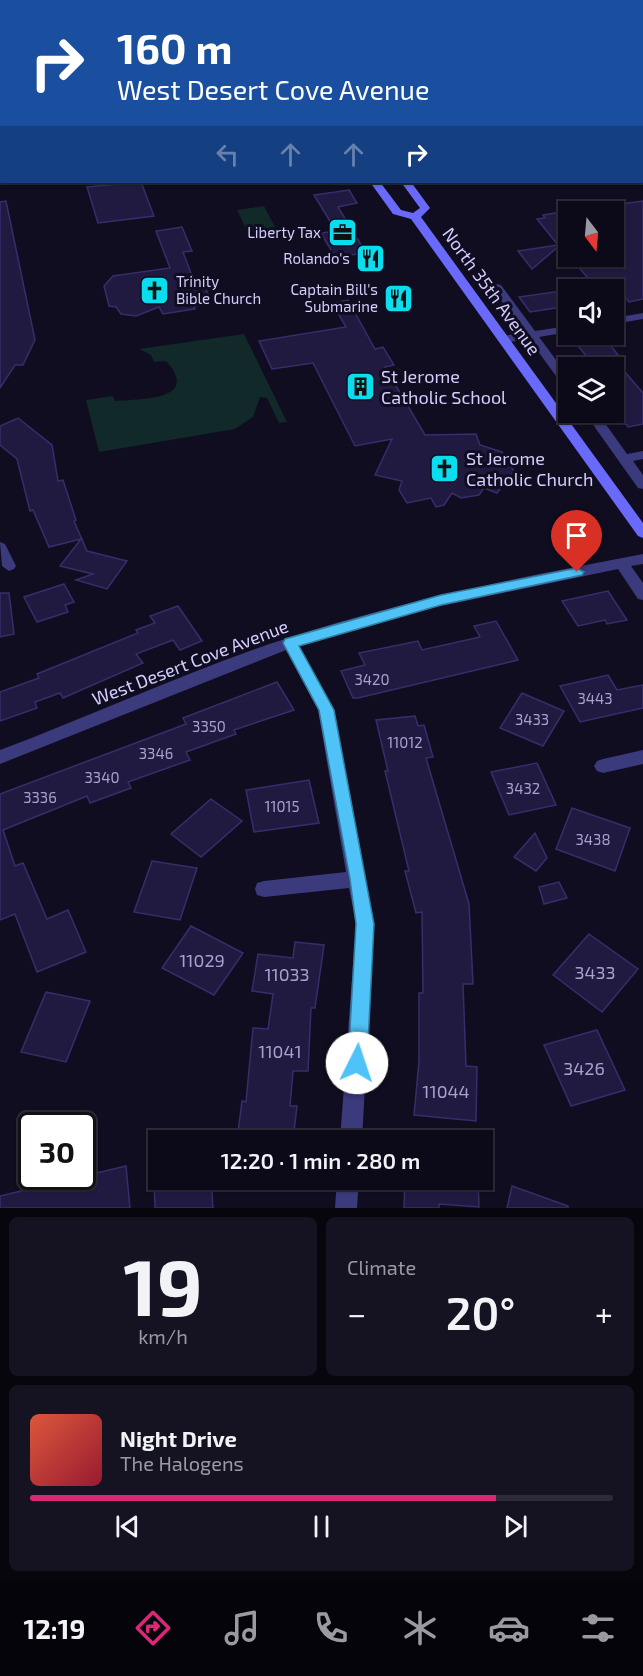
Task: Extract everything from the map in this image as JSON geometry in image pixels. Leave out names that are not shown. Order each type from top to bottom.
[{"type":"main road","name":"North 35th Avenue","points":[[376,183],[397,212],[416,217],[643,533]]},
{"type":"main road","points":[[407,183],[425,208],[416,217]]},
{"type":"street","name":"North 35th Avenue","points":[[497,287],[558,370]]},
{"type":"street","points":[[624,319],[643,316]]},
{"type":"street","points":[[503,339],[558,330]]},
{"type":"street","points":[[598,423],[643,485]]},
{"type":"street","points":[[624,459],[643,455]]},
{"type":"street","points":[[0,547],[9,566]]},
{"type":"street","name":"West Desert Cove Avenue","points":[[0,757],[220,668],[290,643],[441,600],[643,559]]},
{"type":"street","points":[[622,563],[643,595]]},
{"type":"street","points":[[290,643],[326,710],[365,924],[352,1130]]},
{"type":"street","points":[[603,766],[643,757]]},
{"type":"street","points":[[264,889],[358,879]]},
{"type":"street","points":[[346,1208],[347,1190]]},
{"type":"green space","points":[[264,206],[276,229],[248,233],[237,210]]},
{"type":"green space","points":[[244,334],[287,422],[279,423],[267,398],[260,397],[253,417],[235,429],[99,452],[86,400],[113,396],[115,401],[151,398],[172,391],[177,384],[175,374],[166,361],[154,362],[151,355],[139,349]]},
{"type":"building","points":[[141,183],[154,216],[98,223],[87,187]]},
{"type":"building","points":[[349,190],[357,203],[338,207],[366,253],[335,257],[321,233],[336,231],[314,195]]},
{"type":"building","points":[[6,201],[35,340],[23,365],[15,365],[0,388],[0,202]]},
{"type":"building","points":[[643,201],[643,299],[629,302],[624,297],[624,279],[589,279],[578,267],[624,267],[624,204]]},
{"type":"building","points":[[558,213],[558,245],[537,219],[545,218],[543,215]]},
{"type":"building","name":"Trinity Bible Church","points":[[182,227],[192,251],[183,252],[194,281],[202,280],[208,294],[200,295],[203,303],[194,307],[195,309],[163,314],[159,307],[136,316],[121,314],[116,307],[109,306],[104,286],[113,276],[170,268],[156,231]]},
{"type":"building","points":[[558,245],[532,269],[518,251]]},
{"type":"building","points":[[558,291],[558,308],[530,312],[519,297]]},
{"type":"building","points":[[348,300],[375,349],[383,347],[394,365],[385,367],[425,435],[476,434],[480,445],[502,452],[514,471],[497,493],[484,488],[479,495],[461,498],[452,493],[444,505],[436,507],[431,498],[407,503],[399,490],[402,481],[375,475],[392,439],[355,446],[313,363],[272,369],[259,341],[346,327],[332,303]]},
{"type":"building","points":[[577,345],[610,345],[618,355],[612,357],[587,357]]},
{"type":"building","points":[[624,371],[643,393],[643,424],[628,427],[624,422]]},
{"type":"building","points":[[18,418],[52,445],[58,481],[63,480],[76,520],[74,521],[87,551],[127,561],[107,589],[76,580],[93,574],[60,566],[81,539],[49,547],[33,510],[30,511],[17,459],[0,445],[0,426]]},
{"type":"building","points":[[64,584],[74,602],[65,605],[68,612],[37,622],[24,597]]},
{"type":"building","points":[[608,591],[627,620],[607,624],[605,620],[578,626],[562,601]]},
{"type":"building","points":[[0,593],[9,593],[14,634],[0,637]]},
{"type":"building","points":[[178,606],[202,641],[180,650],[173,640],[136,654],[143,663],[63,698],[60,693],[35,702],[37,708],[0,721],[0,692],[39,678],[37,674],[138,633],[136,630],[155,623],[150,616]]},
{"type":"building","points":[[496,621],[518,660],[358,698],[353,698],[341,671],[365,665],[359,653],[418,641],[422,650],[480,637],[474,626]]},
{"type":"building","points":[[608,675],[617,690],[643,685],[643,708],[580,722],[560,686]]},
{"type":"building","points":[[277,682],[294,710],[234,730],[236,734],[186,752],[190,760],[128,782],[131,788],[90,803],[87,796],[3,830],[15,866],[23,863],[47,919],[68,910],[86,952],[37,972],[15,914],[0,920],[0,794],[186,724],[183,718]]},
{"type":"building","points":[[522,693],[564,711],[543,746],[500,728]]},
{"type":"building","points":[[415,716],[418,726],[424,725],[433,757],[426,758],[469,904],[473,984],[463,984],[466,1066],[477,1067],[476,1121],[414,1115],[419,1061],[419,993],[423,993],[422,912],[416,913],[405,871],[409,871],[385,771],[388,771],[376,720]]},
{"type":"building","points":[[537,763],[556,805],[509,815],[491,772]]},
{"type":"building","points":[[309,780],[319,823],[254,832],[246,790]]},
{"type":"building","points":[[211,799],[242,821],[201,857],[171,834]]},
{"type":"building","points":[[572,808],[630,828],[615,871],[556,849]]},
{"type":"building","points":[[535,833],[547,858],[536,871],[514,857]]},
{"type":"building","points":[[152,861],[197,868],[180,920],[134,912]]},
{"type":"building","points":[[559,882],[567,898],[544,904],[539,887]]},
{"type":"building","points":[[191,926],[243,953],[214,995],[162,968]]},
{"type":"building","points":[[589,934],[638,969],[602,1012],[553,975]]},
{"type":"building","points":[[295,942],[324,945],[315,1008],[311,1008],[308,1071],[293,1071],[290,1106],[297,1106],[294,1130],[238,1130],[242,1101],[246,1102],[253,1028],[268,1029],[273,994],[252,991],[258,954],[293,958]]},
{"type":"building","points":[[46,992],[90,1001],[66,1062],[21,1052]]},
{"type":"building","points":[[597,1030],[625,1090],[571,1106],[544,1045]]},
{"type":"building","points":[[126,1166],[130,1208],[0,1208],[0,1196],[25,1190],[96,1190],[96,1173]]},
{"type":"building","points":[[512,1186],[568,1206],[568,1208],[507,1208]]},
{"type":"building","points":[[154,1190],[212,1190],[213,1208],[155,1208]]},
{"type":"building","points":[[405,1190],[478,1190],[479,1207],[439,1204],[439,1208],[404,1208]]},
{"type":"place","name":"Liberty Tax","points":[[342,232]]},
{"type":"place","name":"Rolando's","points":[[371,258]]},
{"type":"place","name":"Trinity Bible Church","points":[[155,290]]},
{"type":"place","name":"Captain Bill's Submarine","points":[[399,298]]},
{"type":"place","name":"St Jerome Catholic School","points":[[360,386]]},
{"type":"place","name":"St Jerome Catholic Church","points":[[445,468]]},
{"type":"route","points":[[357,1063],[365,924],[358,879],[334,742],[326,710],[315,685],[290,643],[441,600],[577,572]]}]
